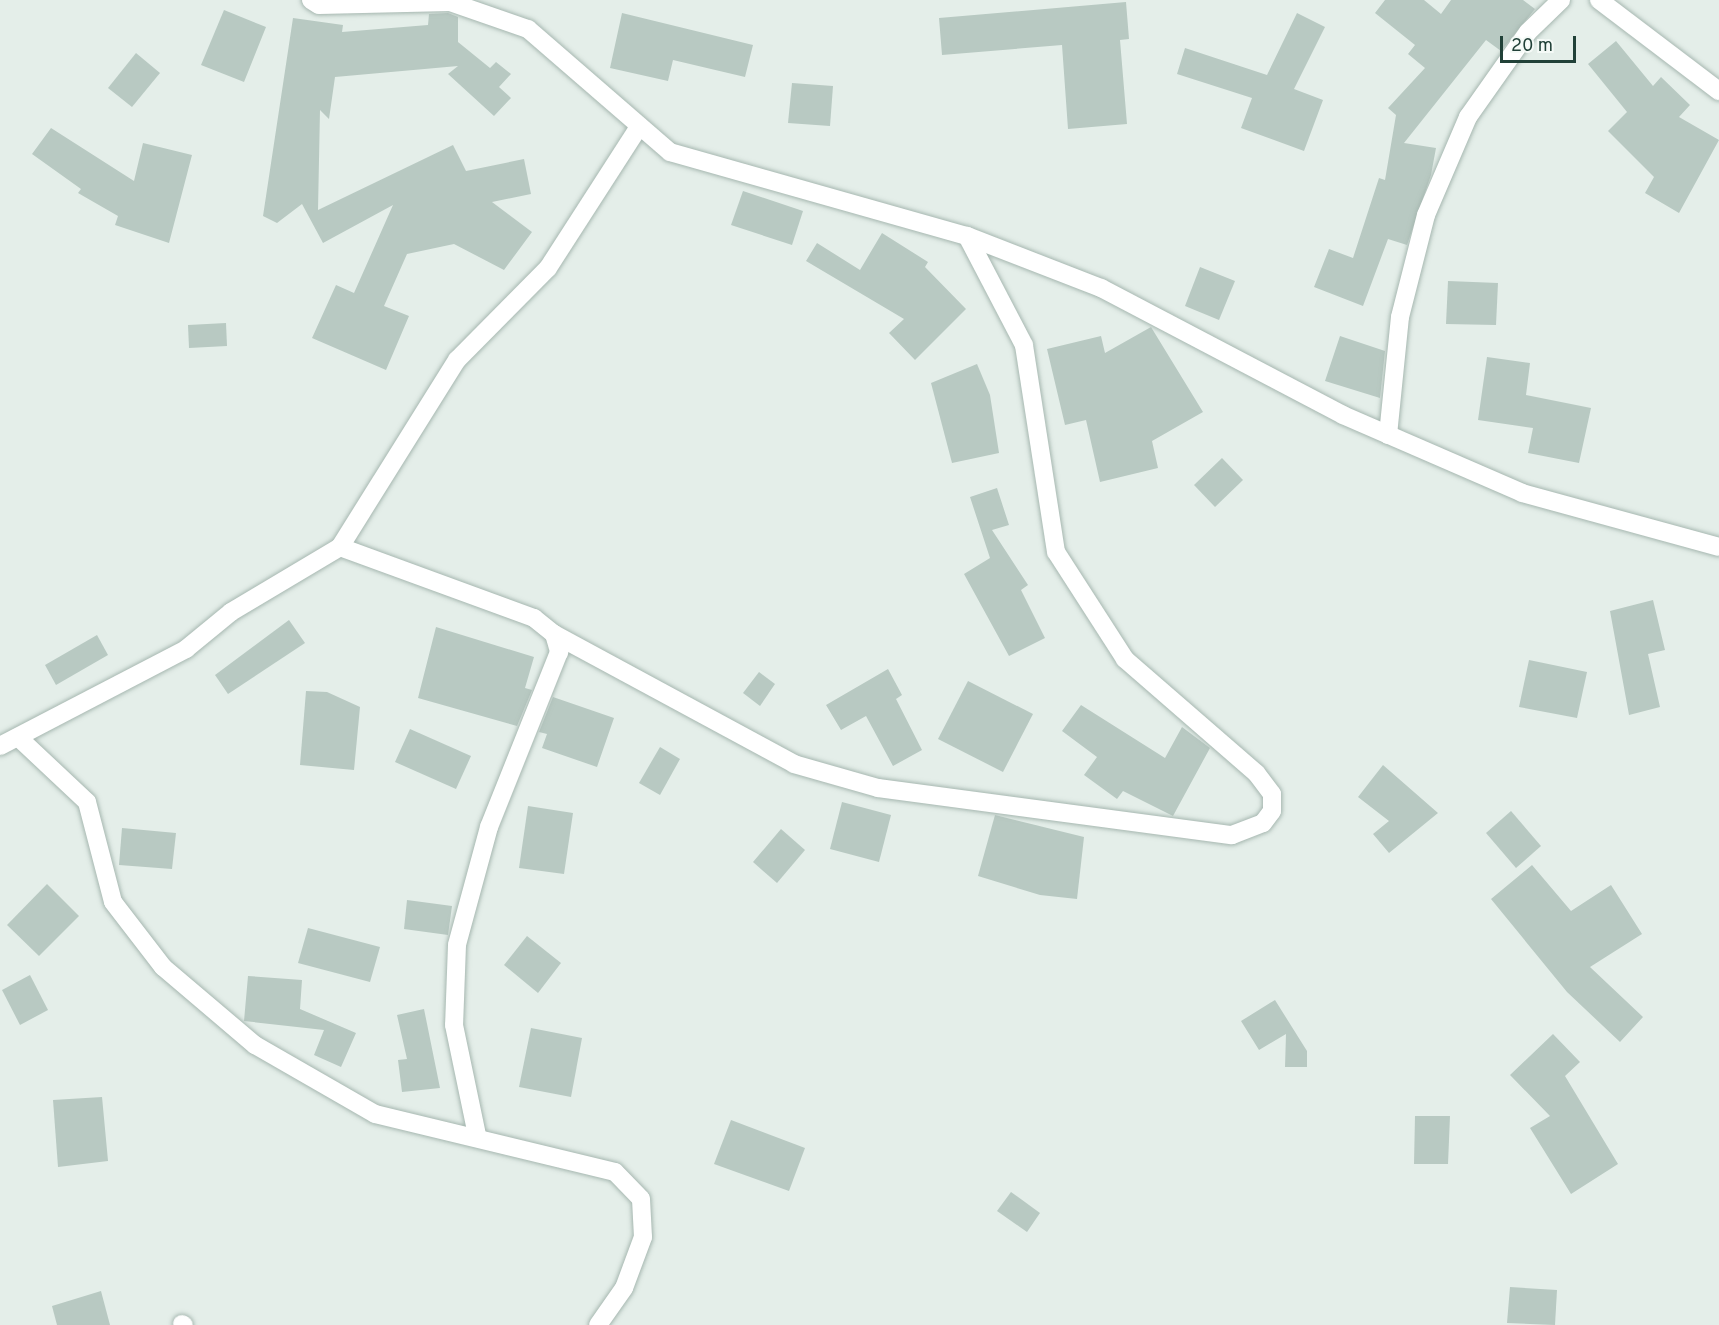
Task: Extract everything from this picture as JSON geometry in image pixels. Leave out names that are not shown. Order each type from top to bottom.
[{"type":"street","points":[[311,0],[319,5],[450,2],[528,29],[670,152],[967,236],[1101,288],[1388,435],[1522,494],[1719,547]]},
{"type":"street","points":[[1388,435],[1400,317],[1426,215],[1468,117],[1528,32],[1561,0]]},
{"type":"street","points":[[1599,0],[1719,91]]},
{"type":"street","points":[[0,746],[20,739],[186,649],[231,612],[340,547],[457,360],[548,268],[639,127]]},
{"type":"street","points":[[340,547],[534,618],[554,634],[794,764],[878,788],[1232,835],[1263,823],[1272,811],[1272,794],[1256,773],[1125,659],[1056,552],[1024,345],[967,236]]},
{"type":"street","points":[[477,1135],[454,1025],[457,945],[489,827],[560,652],[554,634]]},
{"type":"street","points":[[20,739],[87,802],[113,902],[163,967],[255,1045],[375,1114],[477,1135],[526,1154],[597,1164],[615,1172],[641,1199],[643,1237],[624,1288],[597,1325]]},
{"type":"building","points":[[1385,0],[1424,0],[1441,14],[1451,0],[1523,0],[1535,9],[1501,51],[1486,40],[1404,143],[1436,148],[1431,175],[1407,245],[1388,239],[1363,306],[1314,287],[1329,249],[1353,258],[1379,178],[1385,180],[1396,115],[1388,108],[1425,68],[1408,54],[1415,45],[1375,13]]},
{"type":"building","points":[[1126,2],[1129,39],[1120,40],[1127,124],[1068,129],[1062,45],[942,55],[939,18]]},
{"type":"building","points":[[224,10],[266,27],[244,82],[201,65]]},
{"type":"building","points":[[448,13],[458,17],[458,42],[490,68],[496,62],[511,74],[499,87],[511,98],[494,116],[448,74],[458,66],[335,77],[329,119],[320,110],[318,210],[453,145],[466,171],[524,159],[531,194],[492,202],[532,232],[504,270],[454,244],[407,254],[384,306],[409,316],[386,370],[312,338],[336,285],[354,293],[393,205],[323,243],[302,204],[277,223],[263,216],[293,18],[343,25],[342,32],[428,25],[429,14]]},
{"type":"building","points":[[622,13],[753,45],[745,77],[673,60],[668,81],[610,68]]},
{"type":"building","points":[[1297,13],[1325,27],[1294,89],[1323,100],[1304,151],[1241,128],[1252,98],[1177,74],[1185,48],[1267,75]]},
{"type":"building","points":[[1616,41],[1653,86],[1661,77],[1690,105],[1679,117],[1719,140],[1679,213],[1645,193],[1654,177],[1608,131],[1627,112],[1588,64]]},
{"type":"building","points":[[136,53],[160,73],[132,107],[108,88]]},
{"type":"building","points":[[792,83],[833,86],[830,126],[788,123]]},
{"type":"building","points":[[51,128],[134,181],[143,143],[192,155],[169,243],[115,225],[118,216],[78,193],[81,189],[32,154]]},
{"type":"building","points":[[743,191],[803,211],[792,245],[731,225]]},
{"type":"building","points":[[882,233],[928,262],[925,267],[966,309],[915,360],[889,333],[904,319],[806,261],[817,243],[860,270]]},
{"type":"building","points":[[1200,267],[1235,281],[1219,320],[1185,306]]},
{"type":"building","points":[[1448,281],[1498,283],[1496,325],[1446,324]]},
{"type":"building","points":[[226,323],[227,346],[189,348],[188,325]]},
{"type":"building","points":[[1151,327],[1203,412],[1152,441],[1158,468],[1100,482],[1086,420],[1065,425],[1047,349],[1101,336],[1105,353]]},
{"type":"building","points":[[1340,336],[1385,351],[1380,398],[1325,381]]},
{"type":"building","points":[[1487,357],[1530,363],[1526,395],[1591,408],[1579,463],[1528,453],[1533,428],[1478,420]]},
{"type":"building","points":[[977,364],[990,395],[999,453],[952,463],[931,383]]},
{"type":"building","points":[[1222,458],[1243,480],[1215,507],[1194,485]]},
{"type":"building","points":[[997,488],[1009,525],[992,530],[1028,585],[1021,590],[1045,638],[1009,656],[964,574],[990,558],[970,497]]},
{"type":"building","points":[[1653,600],[1665,650],[1648,654],[1660,707],[1629,715],[1610,611]]},
{"type":"building","points":[[289,620],[305,643],[228,694],[215,675]]},
{"type":"building","points":[[436,627],[534,657],[525,688],[532,690],[517,726],[418,698]]},
{"type":"building","points":[[97,635],[108,655],[56,685],[45,665]]},
{"type":"building","points":[[1529,660],[1587,672],[1577,718],[1519,707]]},
{"type":"building","points":[[888,669],[902,695],[896,699],[922,750],[893,766],[866,716],[841,730],[826,705]]},
{"type":"building","points":[[759,672],[775,684],[760,706],[743,693]]},
{"type":"building","points":[[968,681],[1033,714],[1003,772],[938,739]]},
{"type":"building","points":[[306,691],[327,692],[360,707],[354,770],[300,765]]},
{"type":"building","points":[[553,697],[614,718],[597,767],[542,748],[547,734],[539,732]]},
{"type":"building","points":[[1081,705],[1165,758],[1182,727],[1210,748],[1173,816],[1123,791],[1117,799],[1084,775],[1097,757],[1062,731]]},
{"type":"building","points":[[410,729],[471,756],[456,789],[395,762]]},
{"type":"building","points":[[660,747],[680,759],[660,795],[639,783]]},
{"type":"building","points":[[1383,765],[1438,813],[1389,853],[1373,834],[1389,821],[1358,797]]},
{"type":"building","points":[[842,802],[891,815],[879,862],[830,849]]},
{"type":"building","points":[[528,806],[573,813],[564,874],[519,868]]},
{"type":"building","points":[[1511,811],[1541,846],[1516,868],[1486,833]]},
{"type":"building","points":[[995,815],[1084,837],[1077,899],[1040,895],[978,876]]},
{"type":"building","points":[[122,828],[176,833],[172,869],[119,865]]},
{"type":"building","points":[[781,829],[805,850],[777,883],[753,862]]},
{"type":"building","points":[[1532,865],[1571,911],[1611,885],[1642,934],[1590,967],[1643,1017],[1620,1042],[1567,992],[1491,899]]},
{"type":"building","points":[[47,884],[79,916],[39,956],[7,925]]},
{"type":"building","points":[[407,900],[452,906],[448,935],[404,929]]},
{"type":"building","points":[[308,928],[380,947],[370,982],[298,963]]},
{"type":"building","points":[[527,936],[561,963],[538,993],[504,965]]},
{"type":"building","points":[[30,975],[48,1010],[20,1025],[2,990]]},
{"type":"building","points":[[248,976],[302,980],[300,1009],[356,1033],[341,1067],[314,1055],[324,1030],[244,1021]]},
{"type":"building","points":[[1275,1000],[1307,1051],[1307,1067],[1285,1067],[1286,1034],[1259,1050],[1241,1021]]},
{"type":"building","points":[[424,1009],[440,1088],[402,1092],[398,1060],[407,1059],[397,1015]]},
{"type":"building","points":[[531,1028],[582,1038],[571,1097],[519,1087]]},
{"type":"building","points":[[1553,1034],[1580,1062],[1565,1076],[1618,1164],[1571,1194],[1530,1128],[1550,1116],[1510,1075]]},
{"type":"building","points":[[102,1097],[108,1161],[58,1167],[53,1100]]},
{"type":"building","points":[[1415,1116],[1450,1116],[1448,1164],[1414,1164]]},
{"type":"building","points":[[731,1120],[805,1148],[789,1191],[714,1164]]},
{"type":"building","points":[[1011,1192],[1040,1213],[1027,1232],[997,1211]]},
{"type":"building","points":[[1510,1287],[1557,1290],[1555,1325],[1507,1323]]},
{"type":"building","points":[[101,1291],[110,1325],[57,1325],[52,1306]]}]
